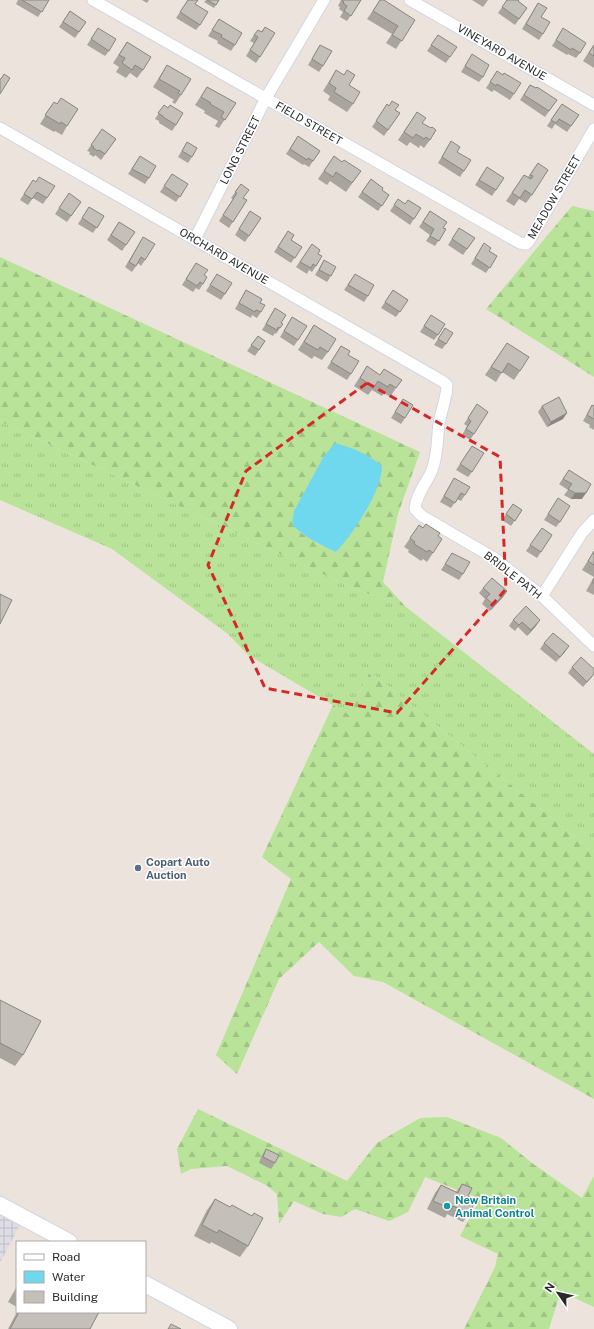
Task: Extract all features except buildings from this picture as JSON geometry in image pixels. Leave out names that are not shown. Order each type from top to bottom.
[{"type":"main road","points":[[0,1204],[67,1241]]},
{"type":"main road","points":[[146,1285],[229,1329]]},
{"type":"street","name":"FIELD STREET","points":[[93,0],[520,243],[526,244]]},
{"type":"street","name":"LONG STREET","points":[[195,239],[266,98],[324,0]]},
{"type":"street","name":"VINEYARD AVENUE","points":[[410,0],[594,105]]},
{"type":"street","name":"ORCHARD AVENUE","points":[[0,128],[447,385],[447,392],[442,407],[437,447],[432,469],[415,504],[415,509],[422,516]]},
{"type":"street","name":"MEADOW STREET","points":[[526,244],[594,129]]},
{"type":"street","name":"BRIDLE PATH","points":[[422,516],[494,558],[542,596],[594,646]]},
{"type":"street","points":[[542,596],[582,533],[594,520]]},
{"type":"highlighted area","points":[[367,383],[500,457],[506,589],[397,713],[265,688],[208,565],[246,471]]},
{"type":"shaded area","points":[[0,1213],[21,1223],[0,1263]]},
{"type":"green space","points":[[572,206],[594,211],[594,377],[486,309]]},
{"type":"green space","points":[[0,257],[420,452],[398,514],[383,582],[406,607],[352,588],[0,421]],"holes":[[[366,511],[336,552],[317,543],[300,532]]]},
{"type":"green space","points":[[0,421],[352,588],[406,607],[594,754],[594,852],[370,672],[348,714],[248,655],[228,634],[112,549],[0,500]]},
{"type":"green space","points":[[370,672],[594,852],[594,1099],[383,982],[354,976],[319,942],[279,979],[237,1074],[216,1055],[291,879],[262,857],[333,705],[348,714]]},
{"type":"green space","points":[[198,1109],[347,1181],[377,1143],[420,1118],[447,1117],[501,1138],[532,1163],[582,1198],[594,1176],[594,1307],[575,1298],[558,1300],[549,1329],[464,1329],[495,1267],[498,1254],[460,1236],[480,1199],[425,1177],[408,1212],[389,1221],[355,1209],[341,1217],[323,1214],[294,1201],[279,1224],[277,1194],[266,1185],[227,1166],[191,1169],[181,1174],[177,1149]]},
{"type":"water","points":[[335,443],[360,452],[382,466],[377,488],[372,500],[351,534],[336,552],[324,547],[292,525],[294,511],[324,456]]},
{"type":"place","name":"Copart Auto Auction","points":[[138,868]]},
{"type":"place","name":"New Britain Animal Control","points":[[447,1206]]}]
